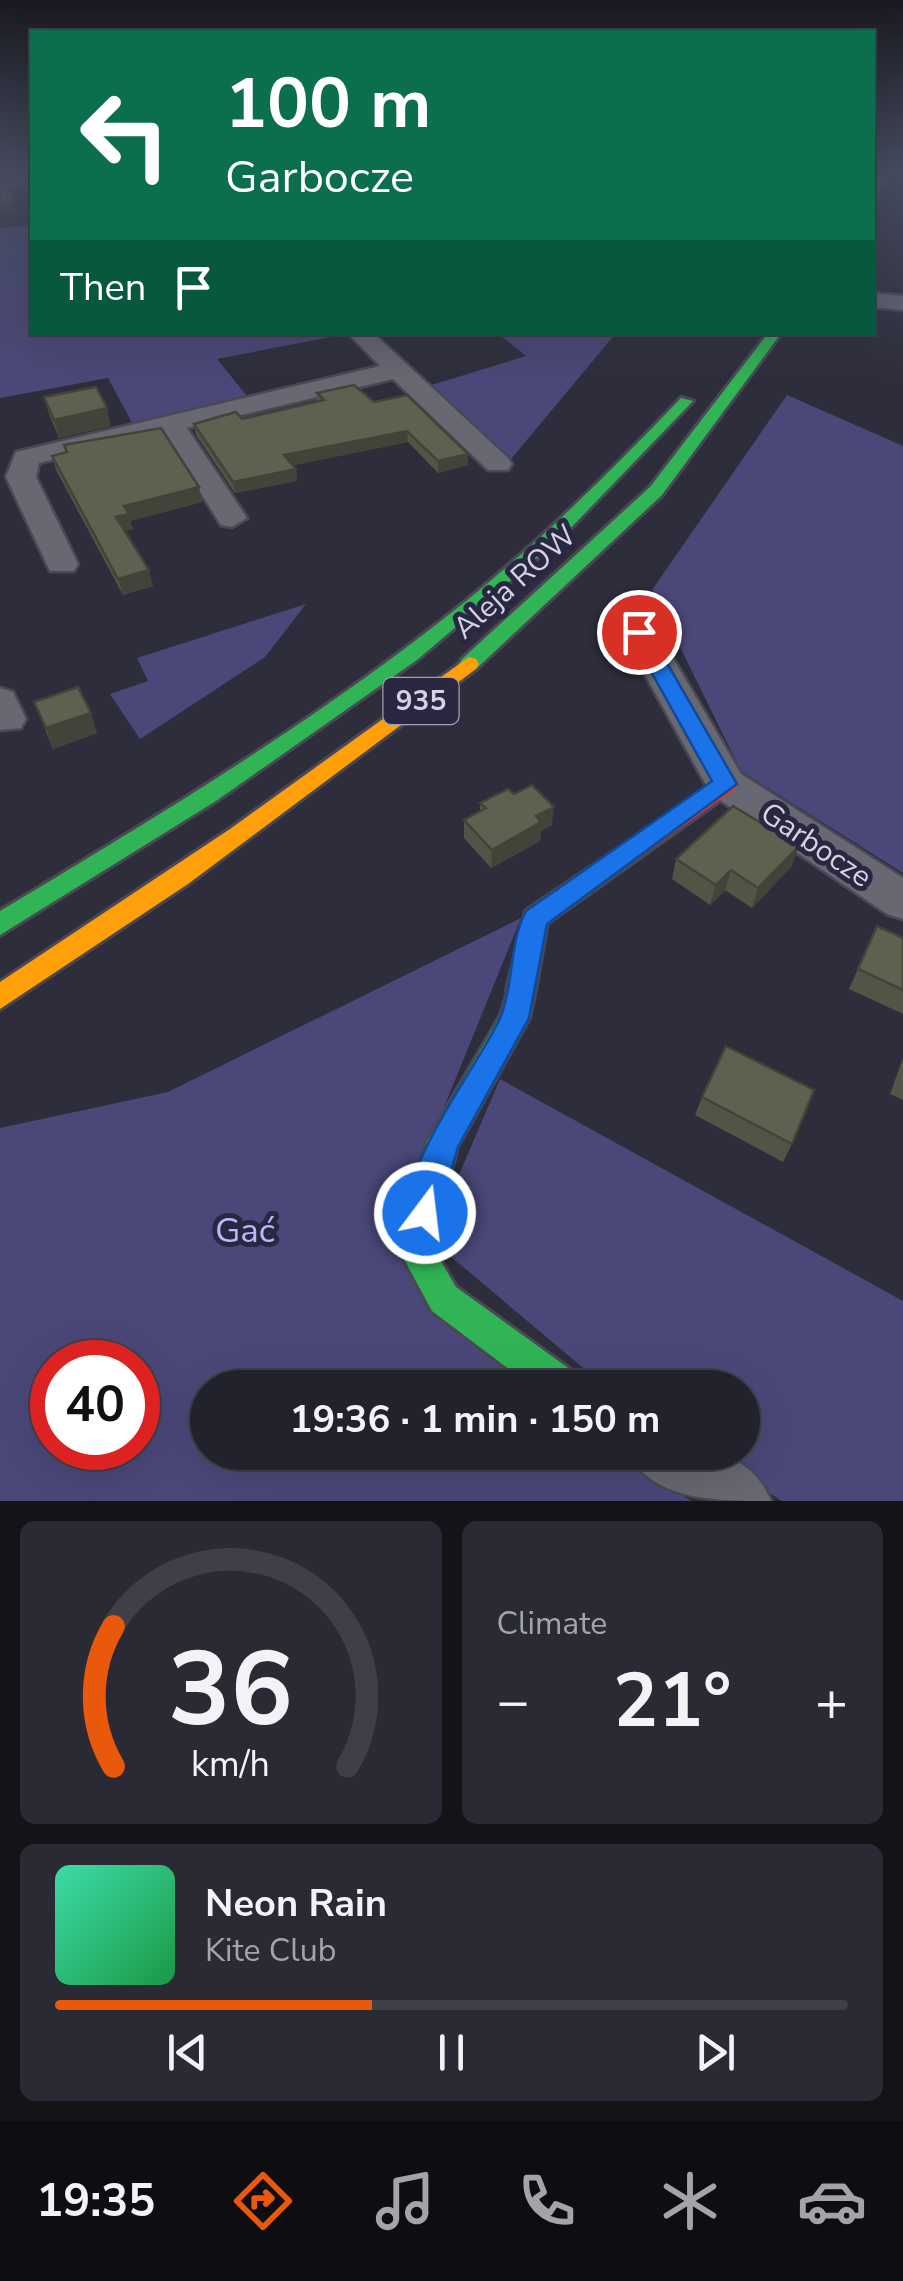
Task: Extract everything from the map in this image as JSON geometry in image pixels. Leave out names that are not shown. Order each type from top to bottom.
[{"type":"main road","name":"Aleja ROW","points":[[0,997],[117,922],[327,774],[498,642],[656,490],[774,335]]},
{"type":"main road","name":"Aleja ROW","points":[[0,924],[169,821],[344,700],[508,574],[605,486],[696,390]]},
{"type":"main road","points":[[541,1370],[444,1299],[416,1248],[444,1142],[515,1018],[535,918],[726,784]]},
{"type":"street","points":[[875,300],[903,304]]},
{"type":"street","points":[[361,335],[498,464]]},
{"type":"street","points":[[62,564],[13,465],[396,370]]},
{"type":"street","points":[[170,423],[232,518]]},
{"type":"street","name":"Garbocze","points":[[639,632],[726,784],[903,901]]},
{"type":"street","points":[[689,1470],[736,1501]]},
{"type":"green space","points":[[0,240],[30,240],[30,335],[341,335],[217,359],[251,401],[135,428],[108,378],[0,398]]},
{"type":"green space","points":[[500,335],[614,335],[511,459],[428,386],[526,356]]},
{"type":"green space","points":[[787,395],[903,446],[903,873],[741,771],[652,590]]},
{"type":"green space","points":[[306,604],[265,657],[140,739],[110,694],[148,681],[137,658]]},
{"type":"green space","name":"Gać","points":[[521,918],[405,1203],[508,1370],[190,1370],[190,1470],[643,1470],[691,1501],[0,1501],[0,1128],[168,1092]]},
{"type":"green space","points":[[500,1079],[903,1301],[903,1501],[782,1501],[734,1470],[760,1470],[760,1370],[586,1370],[431,1240]]},
{"type":"building","points":[[354,385],[374,402],[407,395],[468,454],[438,461],[407,431],[284,455],[296,469],[233,482],[194,424],[236,412],[242,419],[324,400],[317,393]]},
{"type":"building","points":[[96,387],[107,408],[54,420],[44,397]]},
{"type":"building","points":[[161,428],[199,487],[124,506],[129,514],[116,517],[149,570],[118,579],[52,456],[67,452],[64,445]]},
{"type":"building","points":[[78,687],[91,713],[46,728],[34,702]]},
{"type":"building","points":[[532,785],[554,807],[536,816],[541,822],[492,850],[464,820],[486,808],[480,803],[508,789],[514,794]]},
{"type":"building","points":[[733,806],[799,846],[758,888],[731,870],[716,885],[676,859]]},
{"type":"building","points":[[877,926],[903,938],[903,990],[858,969]]},
{"type":"building","points":[[726,1046],[814,1090],[792,1144],[702,1097]]},
{"type":"traffic: fast","points":[[469,664],[656,491],[774,335]]},
{"type":"traffic: fast","points":[[0,924],[277,750],[410,655],[556,533],[686,401]]},
{"type":"traffic: fast","points":[[521,990],[515,1018],[443,1142],[415,1248],[444,1299],[541,1370]]},
{"type":"traffic: slow","points":[[0,997],[238,836],[469,664]]},
{"type":"traffic: jam","points":[[521,990],[535,918],[726,784]]},
{"type":"route","points":[[425,1213],[444,1142],[515,1018],[530,959],[535,918],[726,784],[674,686],[639,632]]}]
